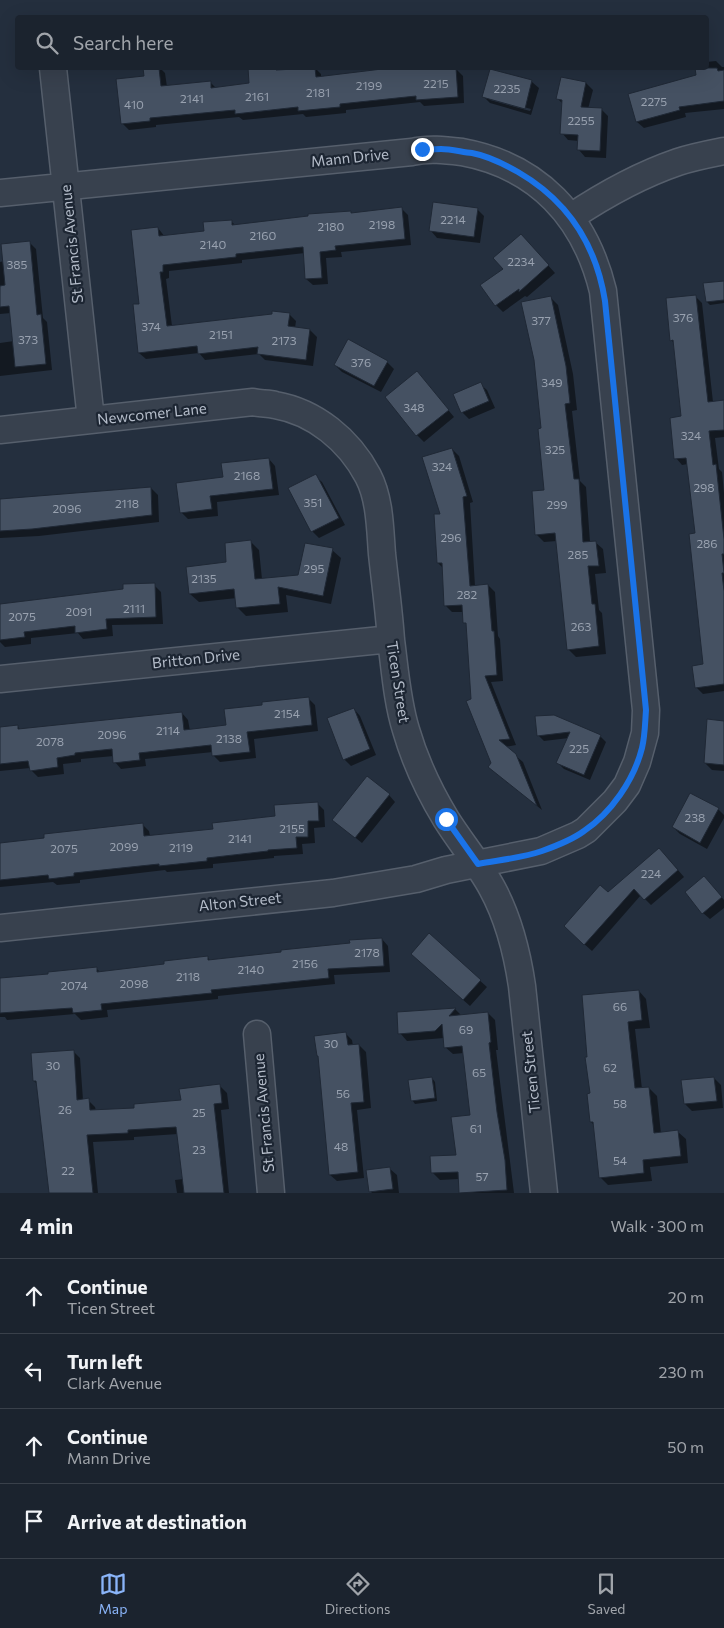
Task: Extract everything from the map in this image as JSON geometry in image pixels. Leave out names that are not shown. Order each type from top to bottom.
[{"type":"street","name":"St Francis Avenue","points":[[53,70],[91,420]]},
{"type":"street","name":"Mann Drive","points":[[0,193],[412,152],[422,149],[442,149],[481,156],[509,167],[543,188],[571,217],[593,256],[605,301],[645,692],[645,733],[638,762],[627,784],[615,801],[586,830],[541,851],[478,864]]},
{"type":"street","points":[[571,217],[605,195],[651,174],[679,162],[724,151]]},
{"type":"street","name":"Newcomer Lane","points":[[0,430],[253,402],[273,404],[302,413]]},
{"type":"street","name":"Ticen Street","points":[[302,413],[316,420],[337,435],[351,450],[368,476],[377,507],[400,710],[413,752],[434,799],[478,864],[493,889],[505,917],[518,961],[544,1193]]},
{"type":"street","name":"Britton Drive","points":[[0,679],[391,639]]},
{"type":"street","name":"Alton Street","points":[[0,928],[333,893],[416,879],[446,870],[478,864]]},
{"type":"street","name":"St Francis Avenue","points":[[257,1034],[271,1193]]},
{"type":"building","points":[[717,68],[718,71],[724,70],[724,101],[679,107],[680,110],[636,122],[628,94],[696,75],[695,70]]},
{"type":"building","points":[[143,70],[159,70],[161,86],[211,81],[211,88],[249,83],[248,70],[315,70],[316,77],[374,70],[456,70],[458,97],[416,100],[416,96],[340,104],[340,107],[298,111],[298,107],[235,114],[235,110],[150,118],[150,121],[121,124],[116,79],[144,76]]},
{"type":"building","points":[[490,70],[532,80],[525,109],[482,97]]},
{"type":"building","points":[[561,77],[586,82],[581,107],[602,108],[600,151],[577,150],[578,135],[560,134],[562,100],[556,99]]},
{"type":"building","points":[[433,202],[478,208],[474,237],[429,231]]},
{"type":"building","points":[[402,207],[405,239],[335,246],[336,250],[320,252],[322,278],[305,279],[303,247],[236,254],[236,257],[163,265],[163,272],[160,272],[167,326],[272,314],[272,311],[290,313],[288,326],[310,329],[306,360],[257,354],[258,347],[198,354],[197,346],[138,353],[133,304],[139,304],[131,230],[158,227],[159,236],[204,231],[203,222],[232,220],[232,225],[308,216],[308,214],[351,211],[351,213]]},
{"type":"building","points":[[521,234],[549,265],[519,292],[519,289],[495,306],[480,285],[503,269],[493,258]]},
{"type":"building","points":[[30,241],[37,315],[41,314],[46,364],[15,367],[9,306],[0,307],[0,286],[5,285],[1,244]]},
{"type":"building","points":[[724,281],[724,300],[706,302],[703,283]]},
{"type":"building","points":[[696,295],[708,402],[724,400],[724,430],[709,431],[713,465],[716,464],[724,539],[724,554],[722,554],[724,573],[722,573],[724,591],[724,684],[695,688],[692,666],[703,664],[689,534],[695,533],[686,458],[674,459],[670,418],[681,416],[673,340],[670,341],[666,298]]},
{"type":"building","points":[[551,296],[566,366],[570,403],[565,404],[574,479],[579,479],[583,542],[596,541],[599,566],[588,566],[592,604],[595,604],[599,646],[567,650],[555,533],[535,535],[532,491],[544,490],[538,429],[541,428],[534,360],[521,302]]},
{"type":"building","points":[[348,339],[388,361],[374,386],[334,365]]},
{"type":"building","points":[[417,371],[449,410],[416,436],[385,397]]},
{"type":"building","points":[[481,382],[489,401],[461,413],[453,394]]},
{"type":"building","points":[[452,448],[467,496],[463,497],[470,586],[488,584],[497,675],[485,676],[510,739],[499,740],[516,754],[537,806],[488,767],[491,763],[466,701],[471,699],[466,623],[463,623],[462,605],[444,606],[442,563],[437,563],[434,514],[440,514],[422,457]]},
{"type":"building","points":[[269,458],[273,489],[210,496],[212,509],[180,513],[176,483],[223,477],[221,463]]},
{"type":"building","points":[[316,474],[339,518],[311,532],[288,488]]},
{"type":"building","points":[[151,487],[152,515],[0,531],[0,499]]},
{"type":"building","points":[[251,540],[255,579],[298,575],[305,543],[333,548],[323,596],[278,587],[280,604],[236,608],[234,589],[189,594],[186,567],[226,562],[225,543]]},
{"type":"building","points":[[155,583],[156,617],[106,619],[107,629],[75,633],[75,626],[24,632],[25,637],[0,640],[0,604],[123,589],[123,584]]},
{"type":"building","points":[[309,697],[312,725],[247,732],[250,752],[212,756],[211,745],[139,753],[140,760],[113,763],[112,749],[75,753],[75,755],[57,758],[58,767],[30,771],[28,761],[0,764],[0,727],[18,725],[18,729],[182,712],[184,730],[226,725],[224,709],[262,705],[262,702]]},
{"type":"building","points":[[354,708],[370,749],[343,760],[327,718]]},
{"type":"building","points":[[554,715],[601,735],[584,775],[556,763],[570,732],[537,736],[535,716]]},
{"type":"building","points":[[707,719],[724,721],[724,765],[704,763]]},
{"type":"building","points":[[367,776],[390,794],[355,838],[332,820]]},
{"type":"building","points":[[690,793],[719,808],[700,843],[672,827]]},
{"type":"building","points":[[318,802],[319,821],[308,821],[308,837],[296,837],[297,848],[207,858],[207,861],[74,873],[74,876],[49,879],[48,875],[0,880],[0,843],[44,838],[44,834],[143,823],[144,836],[213,829],[212,823],[275,816],[274,805]]},
{"type":"building","points":[[659,848],[678,870],[644,900],[634,889],[584,945],[564,926],[600,885],[608,892]]},
{"type":"building","points":[[704,876],[722,897],[702,914],[685,892]]},
{"type":"building","points":[[429,933],[481,980],[463,1000],[411,954]]},
{"type":"building","points":[[382,938],[384,966],[328,969],[329,978],[211,990],[212,993],[101,1004],[102,1010],[73,1013],[72,1008],[0,1013],[0,978],[97,967],[97,972],[164,964],[164,961],[208,956],[208,960],[350,943],[349,940]]},
{"type":"building","points":[[639,990],[642,1020],[628,1022],[635,1088],[649,1087],[654,1133],[678,1130],[681,1156],[643,1160],[644,1173],[599,1178],[593,1122],[590,1122],[587,1094],[590,1093],[585,1057],[587,1057],[582,995]]},
{"type":"building","points":[[456,1008],[449,1016],[488,1012],[491,1042],[489,1043],[505,1160],[507,1190],[459,1193],[458,1172],[431,1173],[430,1156],[456,1155],[451,1117],[470,1115],[462,1046],[444,1048],[442,1024],[435,1031],[398,1034],[397,1012]]},
{"type":"building","points":[[346,1032],[348,1045],[359,1044],[364,1102],[351,1103],[358,1172],[329,1175],[318,1056],[314,1036]]},
{"type":"building","points":[[74,1050],[77,1100],[89,1098],[90,1110],[134,1108],[134,1104],[181,1100],[179,1089],[220,1084],[222,1103],[214,1104],[224,1193],[184,1193],[176,1127],[128,1130],[128,1133],[87,1135],[93,1193],[49,1193],[36,1081],[33,1081],[31,1053]]},
{"type":"building","points":[[432,1077],[435,1098],[411,1101],[408,1080]]},
{"type":"building","points":[[714,1077],[717,1101],[684,1104],[681,1080]]},
{"type":"building","points":[[390,1167],[393,1189],[369,1192],[366,1170]]},
{"type":"route","points":[[422,149],[452,150],[481,156],[509,167],[527,177],[543,188],[565,210],[586,241],[593,256],[604,291],[646,710],[642,748],[638,762],[627,784],[602,816],[578,835],[541,851],[478,864],[446,819]]}]
